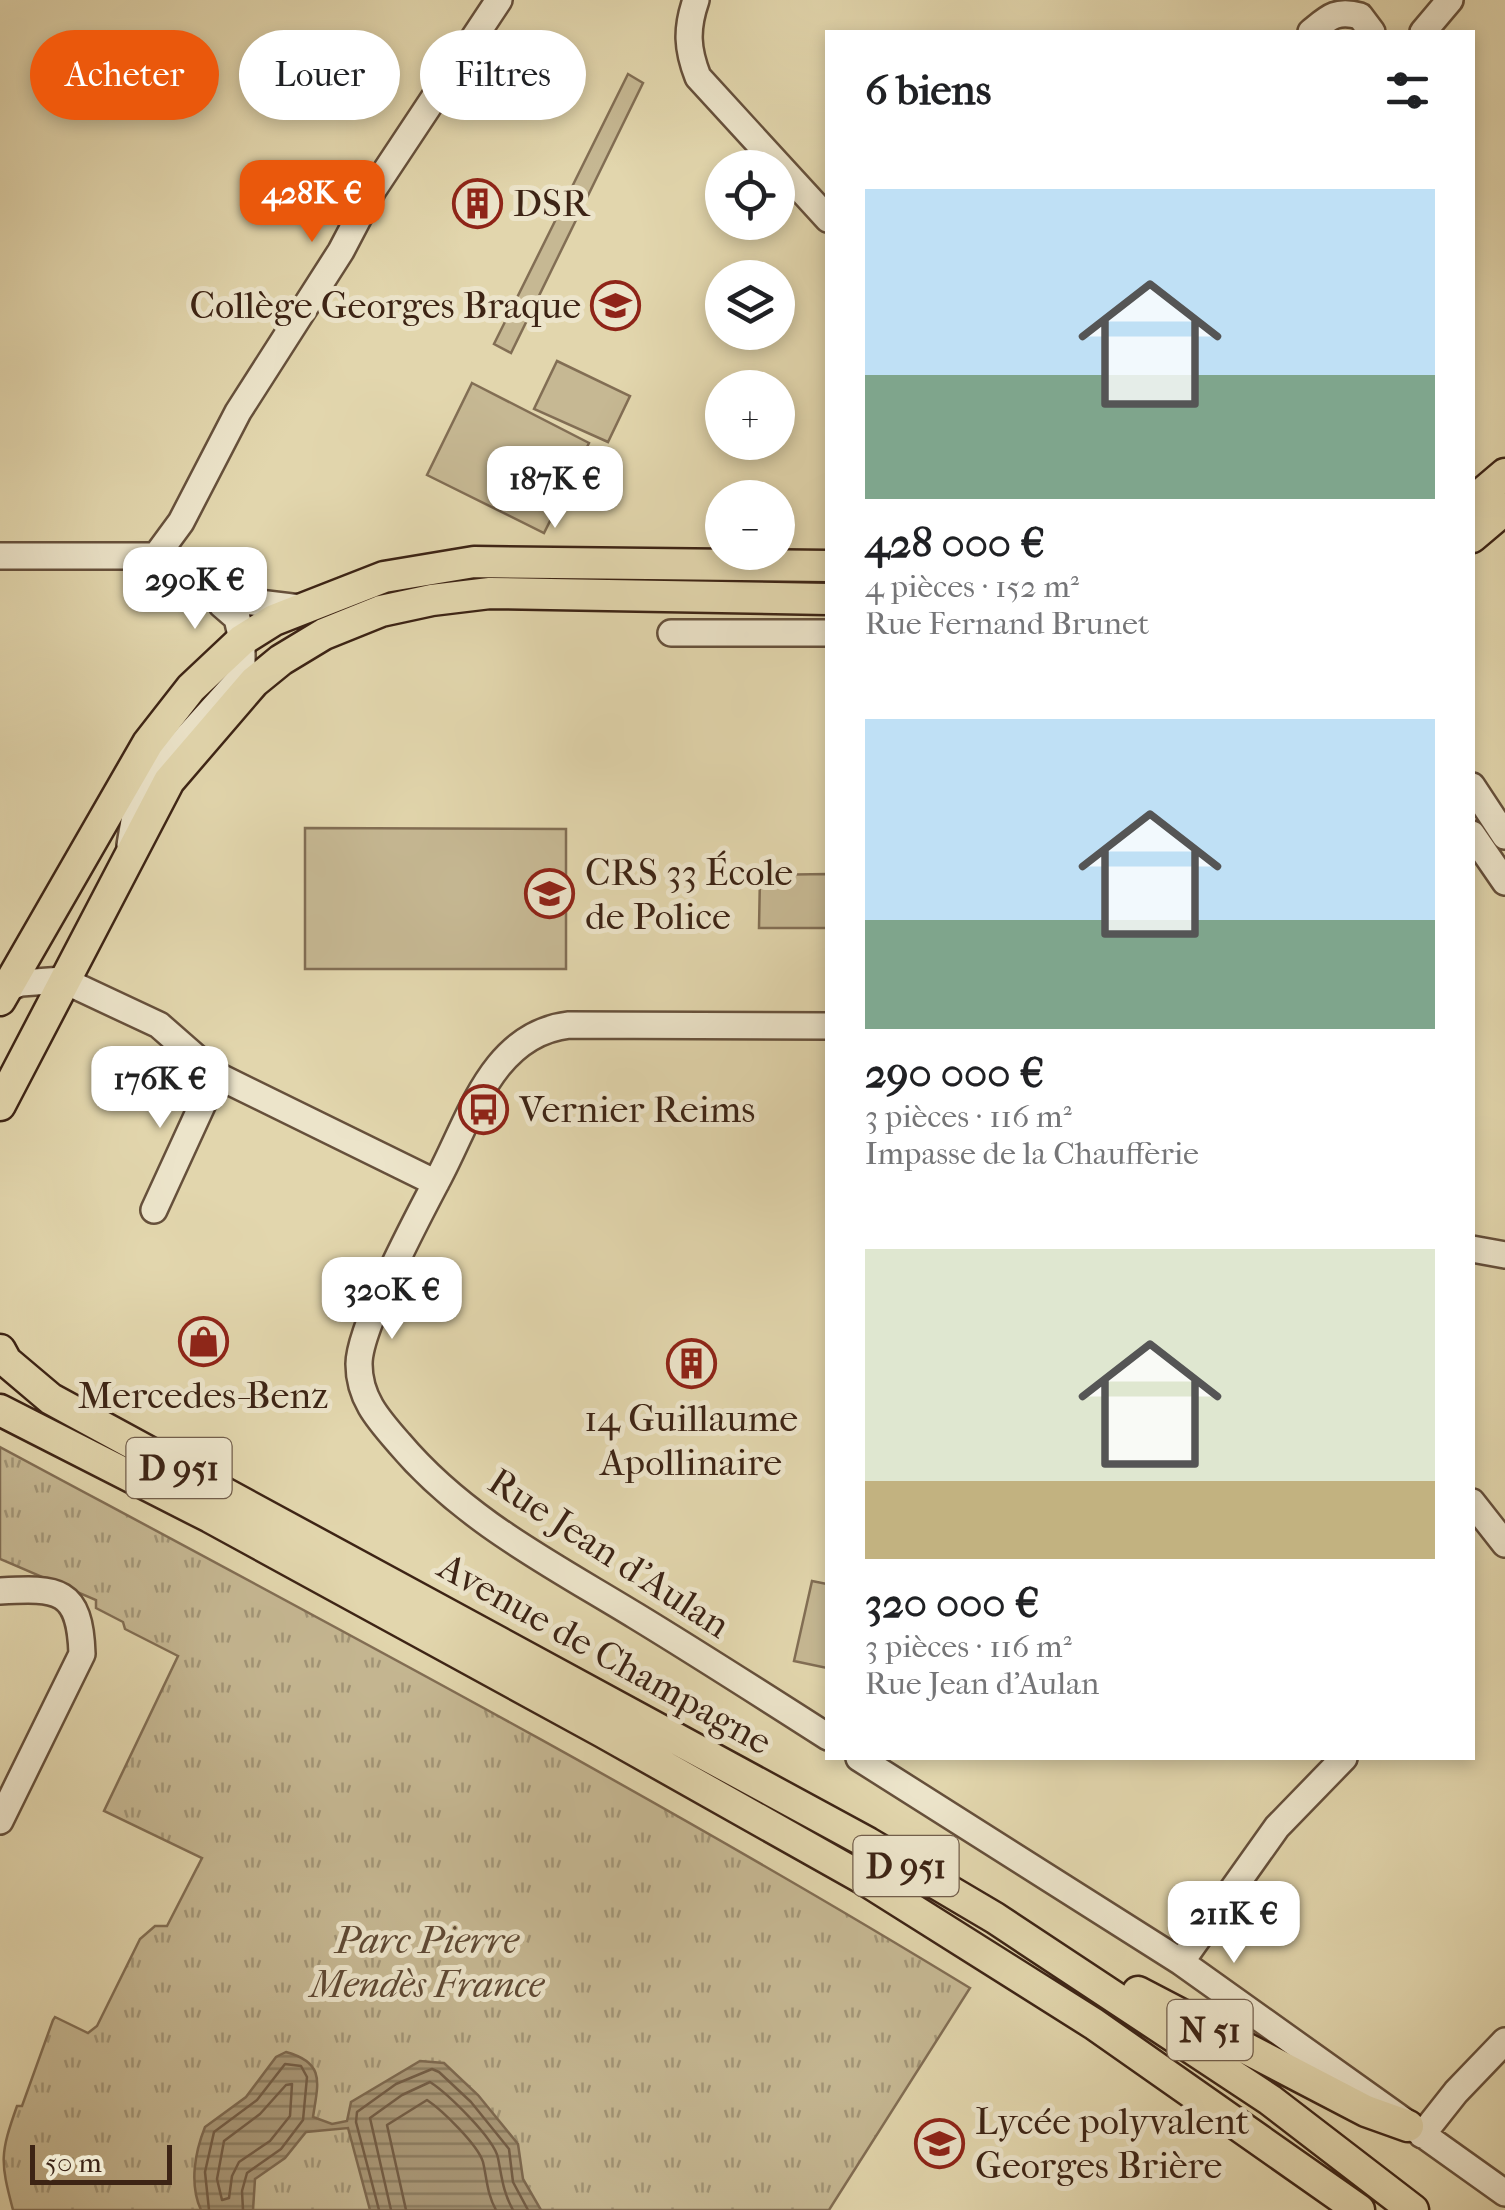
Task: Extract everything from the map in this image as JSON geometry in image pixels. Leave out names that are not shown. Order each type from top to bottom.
[{"type":"main road","points":[[1475,499],[1505,474]]},
{"type":"main road","points":[[1475,534],[1505,509]]},
{"type":"main road","points":[[3,994],[148,743],[191,688],[232,649],[300,608],[384,577],[474,562],[825,566]]},
{"type":"main road","points":[[0,1105],[169,780],[254,682],[281,660],[324,634],[381,611],[490,593],[825,599]]},
{"type":"main road","name":"Avenue de Champagne","points":[[0,1350],[6,1361],[51,1398],[868,1843],[1014,1931],[1270,2100],[1413,2210]]},
{"type":"main road","name":"Avenue de Champagne","points":[[0,1410],[210,1517],[864,1879],[1179,2082],[1359,2210]]},
{"type":"main road","name":"N 51","points":[[1014,1931],[1072,1954],[1366,2110],[1415,2130]]},
{"type":"main road","name":"N 51","points":[[1179,2082],[1340,2210]]},
{"type":"street","points":[[156,556],[181,522],[238,412],[340,251],[373,190],[498,0]]},
{"type":"street","points":[[696,0],[687,32],[689,54],[698,78],[825,216]]},
{"type":"street","points":[[1425,30],[1450,0]]},
{"type":"street","points":[[1313,30],[1340,12],[1360,16],[1370,30]]},
{"type":"street","points":[[0,556],[156,556],[202,573],[222,605],[242,676],[168,758],[136,809],[128,855]]},
{"type":"street","points":[[222,605],[244,602],[300,608]]},
{"type":"street","points":[[671,633],[825,634]]},
{"type":"street","points":[[1475,791],[1505,836]]},
{"type":"street","points":[[1475,839],[1503,881]]},
{"type":"street","points":[[3,994],[21,983],[63,980],[159,1025],[216,1074],[436,1183]]},
{"type":"street","name":"Rue Jean d'Aulan","points":[[825,1026],[550,1027],[525,1038],[498,1063],[436,1183],[360,1352],[362,1390],[372,1411],[414,1462],[483,1523],[825,1735]]},
{"type":"street","points":[[154,1210],[216,1074]]},
{"type":"street","points":[[1475,1249],[1505,1254]]},
{"type":"street","points":[[1475,1506],[1505,1544]]},
{"type":"street","points":[[0,1591],[46,1589],[63,1598],[76,1610],[82,1654],[0,1821]]},
{"type":"street","points":[[861,1760],[1181,1962],[1505,2192]]},
{"type":"street","points":[[1181,1962],[1277,1827],[1342,1760]]},
{"type":"street","points":[[1415,2130],[1505,2041]]},
{"type":"green space","points":[[628,74],[643,83],[511,353],[494,344]]},
{"type":"green space","points":[[557,361],[630,396],[608,442],[534,409]]},
{"type":"green space","points":[[472,383],[589,443],[544,533],[427,475]]},
{"type":"green space","points":[[305,828],[566,829],[566,969],[305,969]]},
{"type":"green space","points":[[825,874],[825,928],[759,928],[760,875]]},
{"type":"green space","name":"Parc Pierre Mendès France","points":[[0,1447],[610,1778],[970,1988],[829,2210],[13,2210],[4,2168],[7,2136],[53,2020],[55,2017],[88,2033],[97,2026],[140,1939],[155,1926],[167,1926],[202,1858],[104,1811],[178,1656],[125,1629],[123,1622],[96,1608],[96,1600],[0,1559]]},
{"type":"green space","points":[[812,1581],[825,1584],[825,1668],[794,1661]]},
{"type":"water","points":[[286,2052],[313,2068],[317,2084],[313,2117],[332,2124],[347,2121],[351,2102],[420,2061],[444,2063],[478,2095],[518,2144],[523,2179],[541,2210],[370,2210],[348,2128],[306,2132],[285,2158],[255,2179],[253,2210],[201,2210],[195,2190],[195,2168],[205,2127],[246,2097],[276,2057]]},
{"type":"place","name":"DSR","points":[[478,203]]},
{"type":"place","name":"Collège Georges Braque","points":[[616,305]]},
{"type":"place","name":"CRS 33 École de Police","points":[[550,894]]},
{"type":"place","name":"Vernier Reims","points":[[484,1109]]},
{"type":"place","name":"Mercedes-Benz","points":[[203,1341]]},
{"type":"place","name":"14 Guillaume Apollinaire","points":[[691,1364]]},
{"type":"place","name":"Lycée polyvalent Georges Brière","points":[[940,2143]]}]
